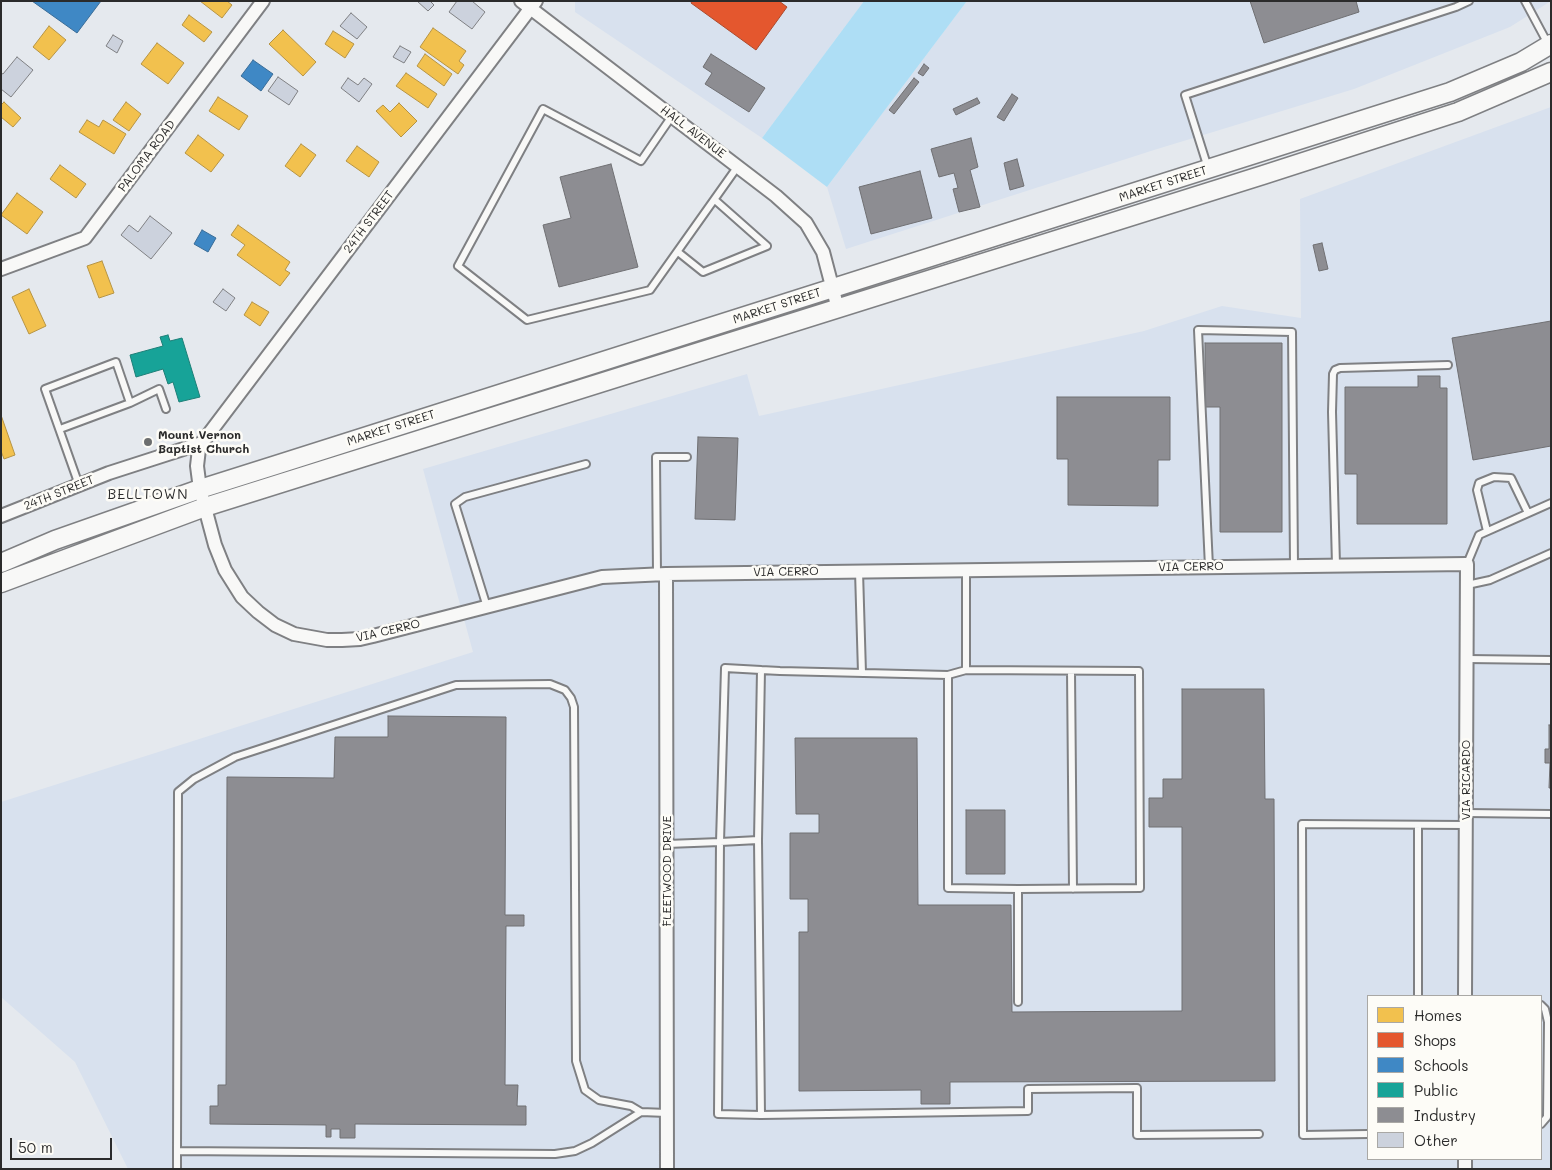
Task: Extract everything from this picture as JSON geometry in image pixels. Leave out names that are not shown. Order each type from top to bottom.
[{"type":"main road","name":"MARKET STREET","points":[[1,562],[55,540],[200,490],[1450,92],[1521,62],[1550,45]]},
{"type":"main road","name":"MARKET STREET","points":[[1,583],[204,507],[838,309],[1458,112],[1551,72]]},
{"type":"street","name":"PALOMA ROAD","points":[[1,269],[85,238],[263,1]]},
{"type":"street","name":"HALL AVENUE","points":[[529,4],[776,196],[806,223],[823,252],[838,309]]},
{"type":"street","name":"24TH STREET","points":[[200,490],[197,458],[202,443],[529,4]]},
{"type":"street","name":"24TH STREET","points":[[1,516],[109,473],[202,443]]},
{"type":"street","name":"VIA CERRO","points":[[200,490],[215,545],[225,570],[242,597],[274,625],[294,634],[327,640],[360,639],[602,577],[661,574],[859,571],[1467,564]]},
{"type":"street","name":"VIA RICARDO","points":[[1465,995],[1467,564]]},
{"type":"street","name":"FLEETWOOD DRIVE","points":[[661,574],[667,844],[667,1169]]},
{"type":"lane","points":[[1208,169],[1185,95],[1470,1]]},
{"type":"lane","points":[[1525,1],[1550,45]]},
{"type":"lane","points":[[672,116],[641,161],[542,109],[458,266],[527,320],[650,290],[738,166]]},
{"type":"lane","points":[[678,252],[703,272],[767,246],[715,200]]},
{"type":"lane","points":[[1209,567],[1198,330],[1292,332],[1294,566]]},
{"type":"lane","points":[[79,485],[45,388],[116,362],[130,403]]},
{"type":"lane","points":[[1336,565],[1332,412],[1333,374],[1335,370],[1340,368],[1448,364]]},
{"type":"lane","points":[[60,428],[130,403],[160,389],[166,408]]},
{"type":"lane","points":[[661,574],[656,456],[687,456]]},
{"type":"lane","points":[[487,607],[455,504],[465,497],[586,464]]},
{"type":"lane","points":[[1487,531],[1477,490],[1479,483],[1494,477],[1511,478],[1528,514]]},
{"type":"lane","points":[[1467,564],[1479,535],[1551,504]]},
{"type":"lane","points":[[1467,585],[1490,580],[1551,553]]},
{"type":"lane","points":[[966,570],[966,670]]},
{"type":"lane","points":[[859,571],[862,673]]},
{"type":"lane","points":[[1467,659],[1551,660]]},
{"type":"lane","points":[[948,674],[948,888],[1140,888],[1139,671],[966,670],[948,674],[780,671],[725,668],[720,842],[718,1114],[1028,1111],[1028,1089],[1137,1088],[1137,1135],[1259,1134]]},
{"type":"lane","points":[[761,670],[758,840],[761,1115]]},
{"type":"lane","points":[[1071,670],[1073,889]]},
{"type":"lane","points":[[177,1169],[178,792],[194,779],[234,757],[456,685],[550,684],[564,690],[571,698],[574,707],[576,1061],[585,1090],[599,1100],[631,1106],[641,1112],[667,1113]]},
{"type":"lane","points":[[1367,1134],[1303,1135],[1302,824],[1418,825],[1466,819],[1551,814]]},
{"type":"lane","points":[[1418,825],[1418,995]]},
{"type":"lane","points":[[667,844],[758,840]]},
{"type":"lane","points":[[1018,889],[1018,1002]]},
{"type":"lane","points":[[1542,1006],[1545,1009],[1548,1022],[1547,1117],[1542,1123]]},
{"type":"lane","points":[[177,1151],[555,1154],[575,1151],[592,1143],[641,1112]]},
{"type":"shaded area","points":[[575,1],[864,1],[762,138],[575,12]]},
{"type":"shaded area","points":[[967,1],[1551,1],[1510,27],[1354,89],[1154,150],[846,249],[827,187]]},
{"type":"shaded area","points":[[1551,107],[1551,1169],[128,1169],[75,1062],[1,997],[1,802],[473,652],[423,469],[747,374],[759,416],[1144,331],[1222,306],[1301,318],[1300,199]]},
{"type":"water","points":[[864,1],[967,1],[827,187],[762,138]]},
{"type":"building: Homes","points":[[200,1],[227,1],[232,5],[222,18]]},
{"type":"building: Homes","points":[[189,15],[212,32],[204,42],[182,25]]},
{"type":"building: Homes","points":[[49,26],[66,40],[49,60],[33,47]]},
{"type":"building: Homes","points":[[433,28],[466,51],[459,61],[464,65],[458,74],[420,47]]},
{"type":"building: Homes","points":[[283,30],[316,62],[303,76],[269,44]]},
{"type":"building: Homes","points":[[333,31],[354,44],[345,58],[325,44]]},
{"type":"building: Homes","points":[[157,43],[184,63],[168,84],[141,64]]},
{"type":"building: Homes","points":[[425,54],[452,74],[444,86],[417,66]]},
{"type":"building: Homes","points":[[406,73],[437,94],[428,108],[396,86]]},
{"type":"building: Homes","points":[[218,97],[248,116],[239,130],[209,111]]},
{"type":"building: Homes","points":[[4,102],[21,118],[13,127],[1,117],[1,105]]},
{"type":"building: Homes","points":[[126,102],[141,114],[129,131],[113,120]]},
{"type":"building: Homes","points":[[399,103],[417,121],[401,137],[376,111],[383,105],[390,112]]},
{"type":"building: Homes","points":[[87,120],[99,127],[103,120],[126,134],[114,154],[79,132]]},
{"type":"building: Homes","points":[[198,135],[224,155],[211,172],[185,153]]},
{"type":"building: Homes","points":[[301,144],[316,155],[300,177],[285,166]]},
{"type":"building: Homes","points":[[357,146],[379,162],[369,177],[346,161]]},
{"type":"building: Homes","points":[[60,165],[86,184],[76,198],[50,179]]},
{"type":"building: Homes","points":[[17,193],[43,212],[27,234],[1,215]]},
{"type":"building: Homes","points":[[238,225],[290,262],[285,270],[290,273],[280,286],[237,255],[245,245],[231,235]]},
{"type":"building: Homes","points":[[102,261],[114,293],[99,298],[87,266]]},
{"type":"building: Homes","points":[[29,289],[46,326],[29,334],[12,297]]},
{"type":"building: Homes","points":[[252,302],[269,312],[260,326],[244,315]]},
{"type":"building: Homes","points":[[1,415],[15,455],[4,459],[1,451]]},
{"type":"building: Shops","points":[[692,1],[779,1],[787,7],[756,50],[691,3]]},
{"type":"building: Schools","points":[[32,1],[101,1],[77,33]]},
{"type":"building: Schools","points":[[253,60],[273,74],[261,91],[241,76]]},
{"type":"building: Schools","points":[[202,230],[216,238],[208,252],[194,244]]},
{"type":"building: Public","points":[[168,335],[170,341],[182,338],[200,397],[179,402],[173,382],[168,384],[163,369],[136,377],[130,355],[163,346],[160,337]]},
{"type":"building: Industry","points":[[1250,1],[1356,1],[1359,12],[1264,43]]},
{"type":"building: Industry","points":[[711,54],[765,88],[749,112],[705,84],[712,73],[703,67]]},
{"type":"building: Industry","points":[[924,64],[929,68],[923,76],[918,73]]},
{"type":"building: Industry","points":[[914,78],[919,82],[894,114],[889,110]]},
{"type":"building: Industry","points":[[1012,94],[1018,98],[1004,121],[997,117]]},
{"type":"building: Industry","points":[[977,98],[980,103],[956,115],[953,109]]},
{"type":"building: Industry","points":[[971,138],[978,167],[970,170],[980,207],[959,212],[953,189],[958,188],[954,173],[939,177],[931,149]]},
{"type":"building: Industry","points":[[1017,159],[1024,186],[1010,190],[1004,163]]},
{"type":"building: Industry","points":[[611,164],[638,267],[559,287],[543,225],[571,218],[560,177]]},
{"type":"building: Industry","points":[[920,171],[932,218],[871,234],[859,187]]},
{"type":"building: Industry","points":[[1322,243],[1328,269],[1319,271],[1313,245]]},
{"type":"building: Industry","points":[[1551,321],[1551,446],[1473,460],[1452,338]]},
{"type":"building: Industry","points":[[1205,343],[1282,343],[1282,532],[1220,532],[1220,407],[1205,407]]},
{"type":"building: Industry","points":[[1418,376],[1440,376],[1440,388],[1447,388],[1447,524],[1357,524],[1357,474],[1345,474],[1345,387],[1418,387]]},
{"type":"building: Industry","points":[[1057,397],[1170,397],[1170,460],[1158,460],[1158,506],[1068,505],[1068,459],[1057,459]]},
{"type":"building: Industry","points":[[698,437],[738,438],[735,520],[695,519]]},
{"type":"building: Industry","points":[[1182,689],[1264,689],[1265,799],[1274,799],[1275,1081],[950,1082],[950,1104],[921,1104],[921,1090],[799,1091],[799,932],[808,932],[808,899],[790,899],[790,833],[819,833],[819,814],[796,814],[795,738],[917,738],[918,905],[1011,905],[1012,1012],[1182,1011],[1182,827],[1149,827],[1149,798],[1163,798],[1163,779],[1182,779]]},
{"type":"building: Industry","points":[[388,716],[506,717],[505,915],[524,915],[524,926],[506,926],[505,1085],[518,1085],[517,1106],[526,1106],[526,1125],[355,1124],[355,1138],[340,1138],[340,1129],[331,1129],[331,1137],[326,1137],[326,1125],[210,1124],[210,1106],[218,1106],[218,1085],[226,1085],[227,777],[334,778],[335,737],[388,737]]},
{"type":"building: Industry","points":[[1549,725],[1551,725],[1551,788],[1549,788],[1550,763],[1545,763],[1545,749],[1549,749]]},
{"type":"building: Industry","points":[[966,810],[1005,810],[1005,874],[966,874]]},
{"type":"building: Other","points":[[417,1],[430,1],[434,5],[428,11]]},
{"type":"building: Other","points":[[457,1],[472,1],[485,12],[472,29],[449,12]]},
{"type":"building: Other","points":[[351,13],[367,27],[357,39],[340,26]]},
{"type":"building: Other","points":[[113,35],[123,41],[117,53],[106,46]]},
{"type":"building: Other","points":[[400,46],[411,52],[404,63],[393,57]]},
{"type":"building: Other","points":[[17,57],[33,70],[11,97],[1,89],[1,73],[3,74]]},
{"type":"building: Other","points":[[278,77],[298,91],[289,105],[268,91]]},
{"type":"building: Other","points":[[348,78],[358,85],[364,78],[372,84],[359,102],[341,88]]},
{"type":"building: Other","points":[[150,216],[172,233],[151,259],[121,235],[129,225],[138,232]]},
{"type":"building: Other","points":[[223,289],[235,298],[226,311],[213,302]]},
{"type":"place","name":"Mount Vernon Baptist Church","points":[[148,442]]},
{"type":"district","name":"BELLTOWN","points":[[148,495]]}]
